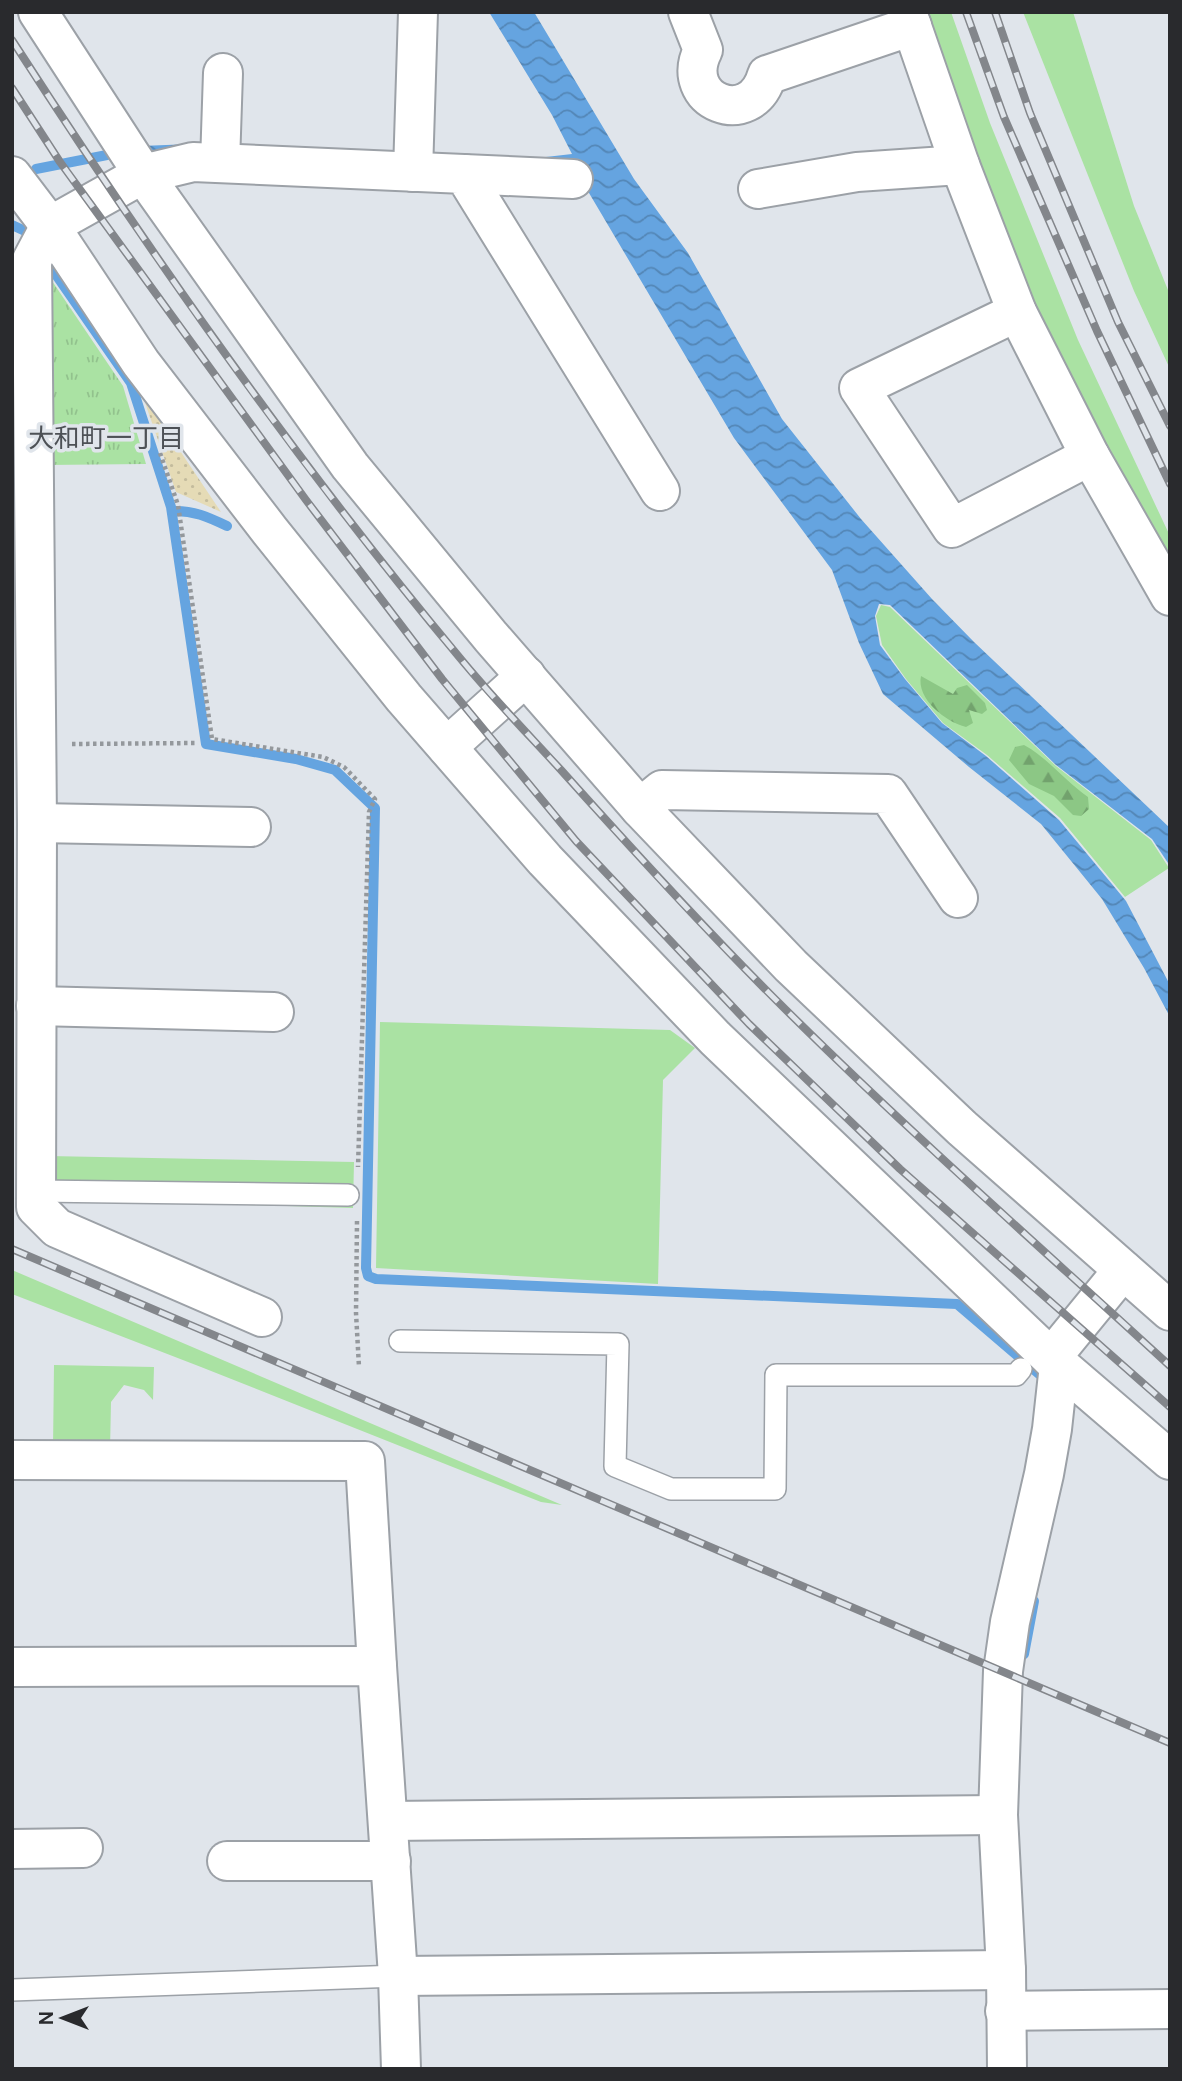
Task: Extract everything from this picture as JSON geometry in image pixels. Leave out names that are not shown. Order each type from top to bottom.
[{"type":"street","points":[[38,12],[143,174],[349,466],[640,808],[791,966],[962,1128],[1170,1311]]},
{"type":"street","points":[[414,162],[418,12]]},
{"type":"street","points":[[688,12],[703,50],[696,69],[701,87],[711,99],[734,106],[741,105],[757,95],[764,86],[767,75],[910,19],[960,165],[1017,312],[1090,456],[1170,596]]},
{"type":"street","points":[[220,153],[223,73]]},
{"type":"street","points":[[262,1317],[57,1228],[36,1207],[24,1067],[36,1006],[37,744],[32,260],[42,241],[143,174],[220,153],[414,162],[464,174],[573,178]]},
{"type":"street","points":[[758,189],[857,172],[960,165]]},
{"type":"street","points":[[464,174],[660,491]]},
{"type":"street","points":[[12,176],[42,241],[404,698],[545,860],[715,1038],[1044,1364],[1170,1460]]},
{"type":"street","points":[[1017,312],[859,388],[952,528],[1090,456]]},
{"type":"street","points":[[447,747],[526,676]]},
{"type":"street","points":[[640,808],[663,790],[888,794],[958,898]]},
{"type":"street","points":[[37,822],[251,827]]},
{"type":"street","points":[[36,1006],[274,1012]]},
{"type":"street","points":[[1007,2069],[1016,2010],[1006,1970],[998,1815],[1003,1671],[1010,1622],[1052,1429],[1044,1364],[1123,1270]]},
{"type":"street","points":[[12,1460],[365,1461],[398,1976],[401,2069]]},
{"type":"street","points":[[12,1667],[377,1666]]},
{"type":"street","points":[[388,1821],[998,1815]]},
{"type":"street","points":[[12,1849],[83,1848]]},
{"type":"street","points":[[227,1861],[391,1861]]},
{"type":"street","points":[[398,1976],[1006,1970]]},
{"type":"street","points":[[1016,2010],[1170,2009]]},
{"type":"lane","points":[[36,1191],[352,1203]]},
{"type":"lane","points":[[400,1341],[618,1344],[615,1466],[671,1489],[775,1489],[776,1375],[1016,1375],[1044,1364]]},
{"type":"lane","points":[[12,1990],[398,1976]]},
{"type":"path","points":[[178,505],[212,739],[323,757],[344,767],[375,799],[372,805],[358,1172]]},
{"type":"path","points":[[37,744],[198,743]]},
{"type":"path","points":[[352,1203],[359,1367]]},
{"type":"green space","points":[[922,12],[951,12],[990,123],[1078,340],[1170,536],[1170,576],[1039,321]]},
{"type":"green space","points":[[1023,12],[1073,12],[1134,206],[1170,295],[1170,369],[1134,291]]},
{"type":"green space","points":[[50,278],[123,386],[146,464],[46,465]]},
{"type":"green space","points":[[881,605],[890,607],[1056,766],[1151,840],[1169,868],[1125,897],[1060,818],[987,755],[943,723],[906,679],[882,645],[876,616]]},
{"type":"green space","points":[[921,676],[953,694],[957,688],[967,685],[985,703],[987,710],[982,714],[969,710],[973,723],[966,727],[950,720],[928,701],[923,693]]},
{"type":"green space","points":[[1024,745],[1041,756],[1088,797],[1089,809],[1081,816],[1073,815],[1054,796],[1029,784],[1009,760],[1015,747]]},
{"type":"green space","points":[[380,1022],[670,1030],[695,1048],[663,1080],[658,1284],[376,1268]]},
{"type":"green space","points":[[48,1156],[354,1162],[353,1208],[48,1199]]},
{"type":"green space","points":[[12,1270],[562,1505],[541,1502],[12,1294]]},
{"type":"green space","points":[[54,1365],[154,1367],[153,1400],[144,1390],[124,1385],[111,1402],[110,1450],[53,1448]]},
{"type":"sand","points":[[142,394],[221,512],[176,492]]},
{"type":"water","points":[[489,12],[534,12],[634,179],[688,253],[782,419],[861,519],[974,642],[1170,828],[1170,866],[1152,839],[1056,765],[890,605],[879,604],[875,616],[880,645],[905,679],[942,723],[986,756],[1059,820],[1126,901],[1170,985],[1170,1017],[1102,899],[1041,824],[883,694],[859,643],[832,570],[734,438],[576,171],[195,151],[144,151],[141,146],[191,144],[499,158],[572,154],[552,115]]},
{"type":"waterway","points":[[36,169],[107,155]]},
{"type":"waterway","points":[[12,225],[25,231],[34,243]]},
{"type":"waterway","points":[[43,256],[131,383],[171,507],[206,744],[296,759],[335,770],[375,808],[366,1268],[368,1276],[376,1279],[957,1304],[1039,1374]]},
{"type":"waterway","points":[[172,511],[194,513],[227,526]]},
{"type":"waterway","points":[[1024,1654],[1034,1601]]},
{"type":"railway","points":[[966,12],[1004,117],[1097,331],[1170,484]]},
{"type":"railway","points":[[995,12],[1030,113],[1118,322],[1170,426]]},
{"type":"railway","points":[[12,40],[171,278],[283,433],[484,687],[719,942],[821,1045],[1170,1366]]},
{"type":"railway","points":[[12,88],[60,162],[306,500],[442,679],[576,841],[749,1024],[900,1169],[1170,1407]]},
{"type":"railway","points":[[12,1249],[1170,1743]]},
{"type":"district","name":"大和町一丁目","points":[[106,438]]}]
